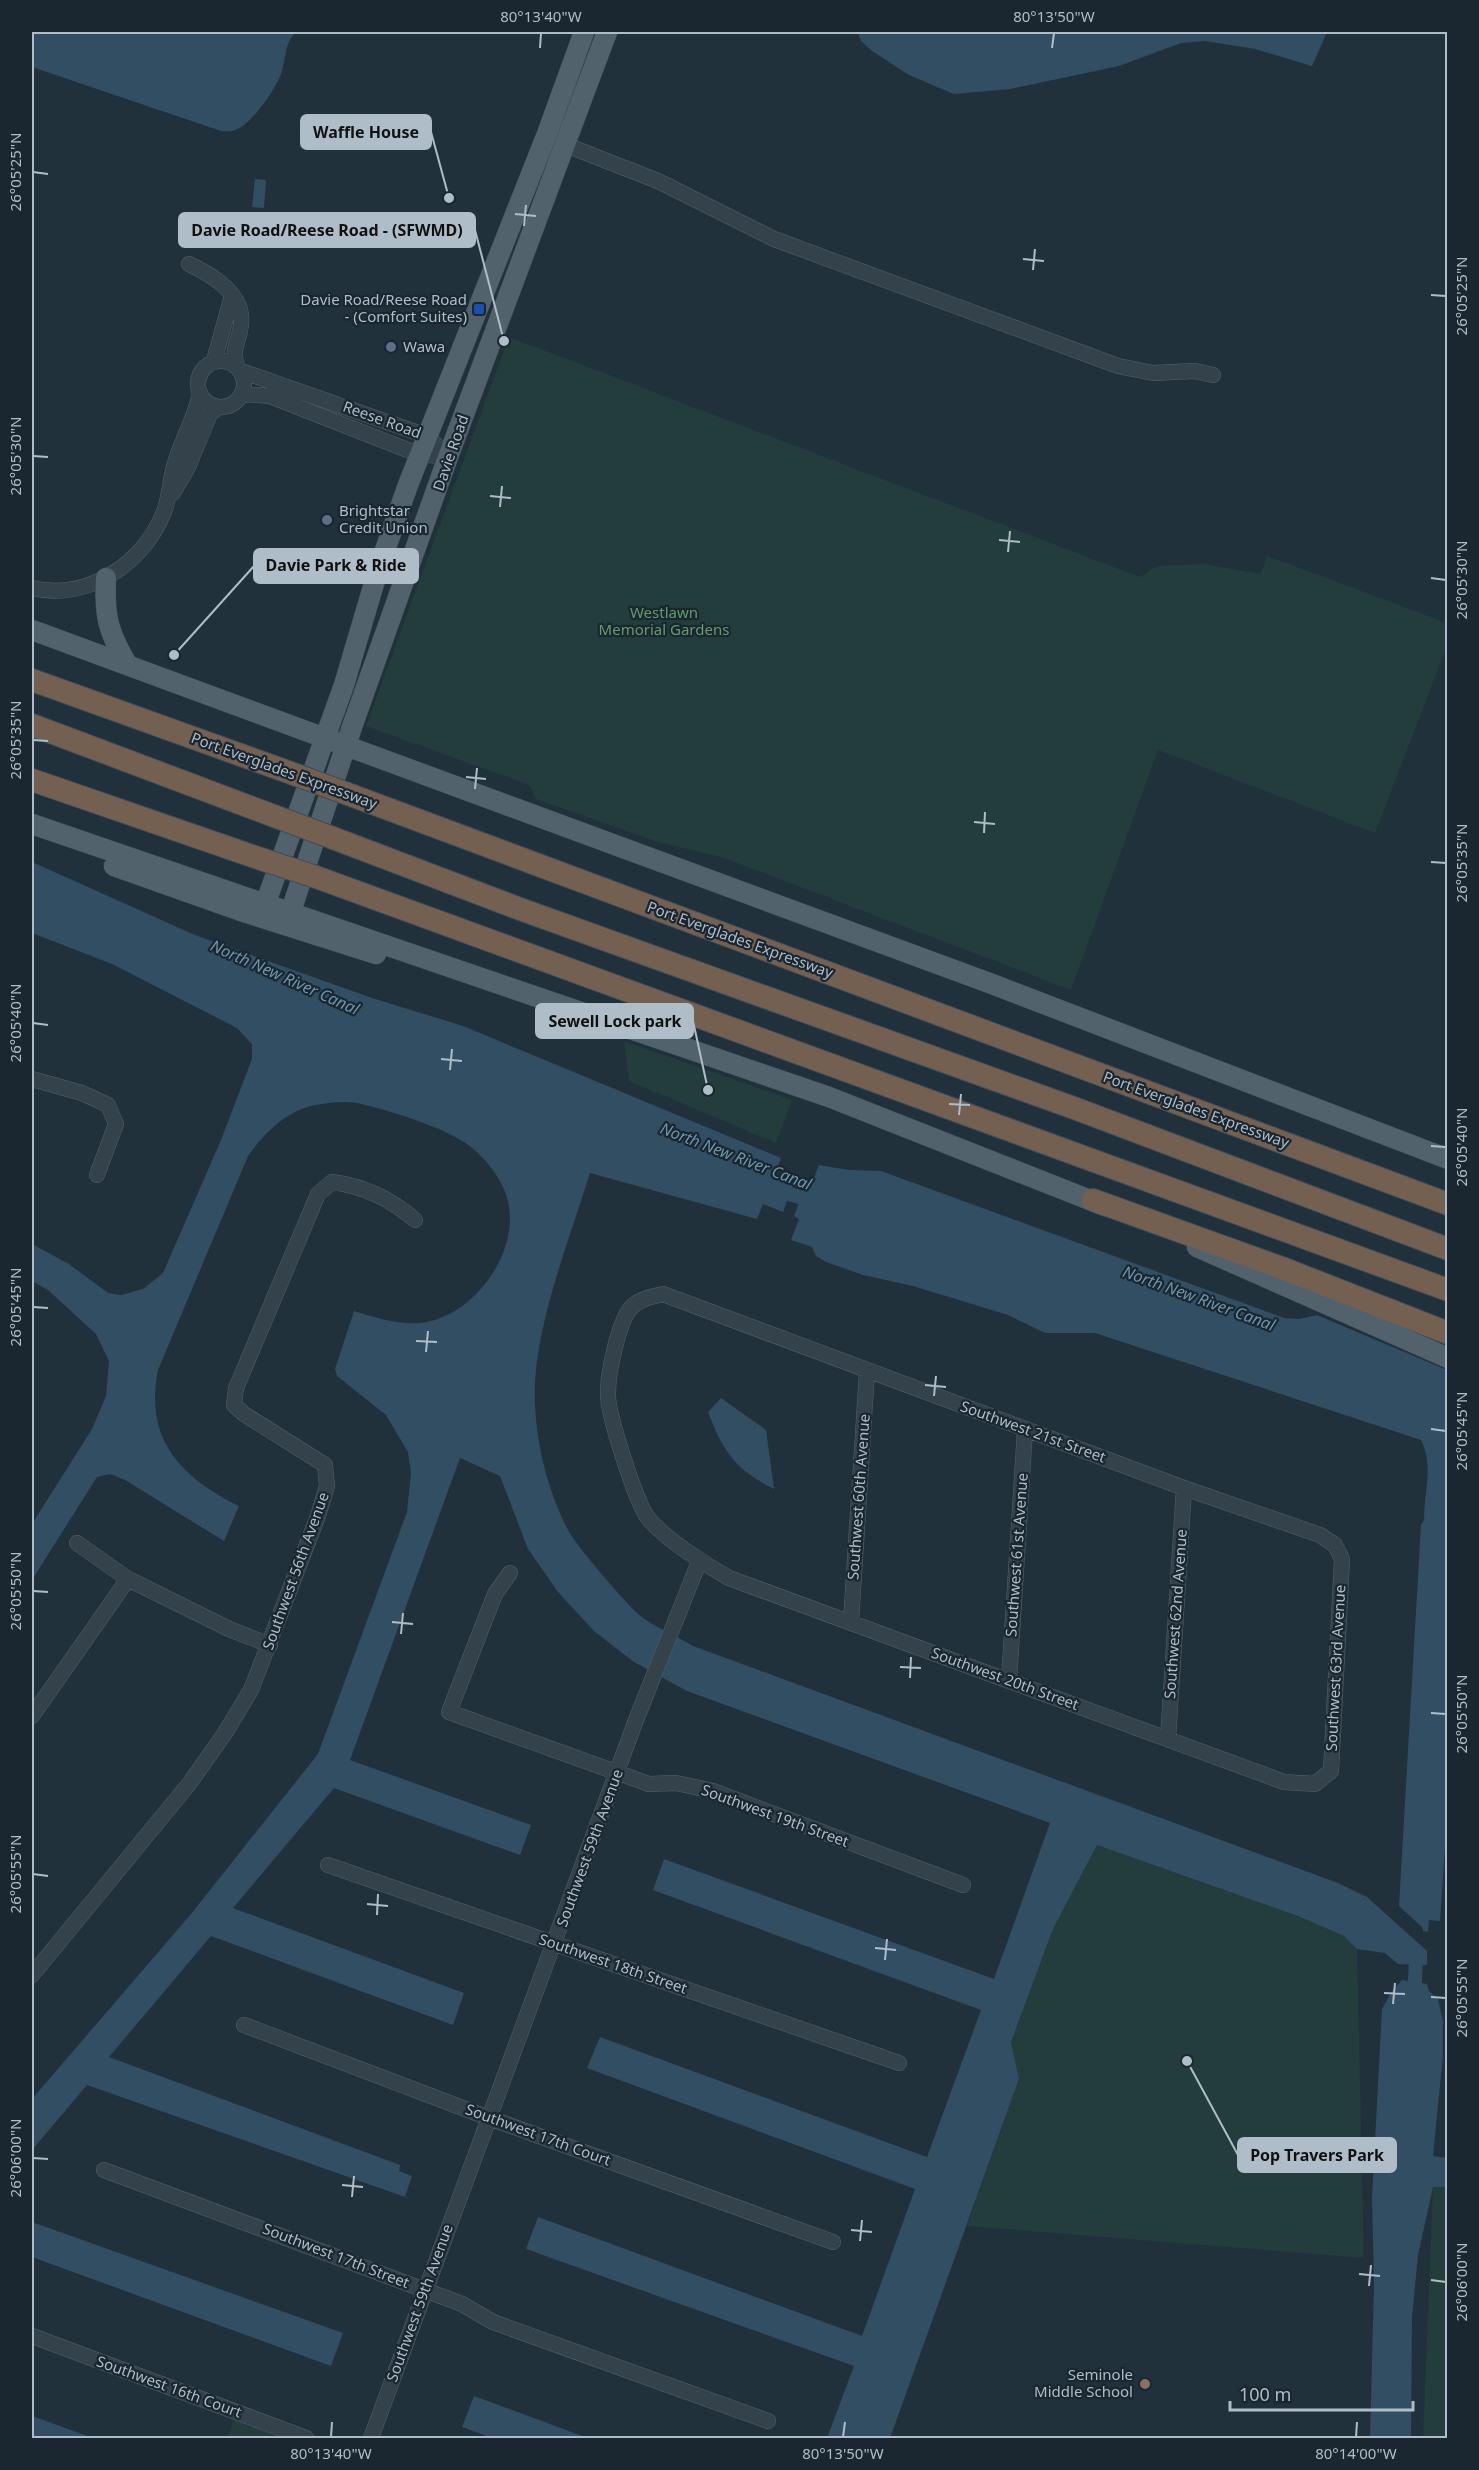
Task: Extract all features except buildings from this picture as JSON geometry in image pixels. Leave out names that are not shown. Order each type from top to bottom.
[{"type":"highway","name":"Port Everglades Expressway","points":[[32,680],[348,794],[1448,1204]]},
{"type":"highway","points":[[32,724],[177,781],[520,909],[1074,1108],[1448,1250]]},
{"type":"highway","points":[[32,735],[177,781]]},
{"type":"highway","points":[[32,780],[316,877],[1448,1290]]},
{"type":"highway","points":[[1093,1200],[1282,1268],[1448,1333]]},
{"type":"main road","name":"Davie Road","points":[[266,902],[353,658],[378,570],[424,445],[547,134],[584,32]]},
{"type":"main road","name":"Davie Road","points":[[291,910],[448,457],[567,145],[607,32]]},
{"type":"main road","points":[[106,578],[107,621],[111,638],[127,664]]},
{"type":"main road","points":[[32,630],[992,984],[1448,1159]]},
{"type":"main road","points":[[32,824],[291,910],[829,1097],[1093,1200],[1448,1358]]},
{"type":"main road","points":[[32,837],[247,913],[494,991],[618,1023]]},
{"type":"street","points":[[567,145],[658,181],[774,239],[1118,366],[1153,373],[1195,371],[1213,375]]},
{"type":"street","points":[[32,588],[60,591],[84,587],[106,578],[135,556],[149,540],[188,467],[210,414],[219,407],[233,404],[243,394],[245,382],[233,352],[241,326],[241,315],[224,283],[189,264]]},
{"type":"street","points":[[167,503],[175,463],[200,394],[200,374],[214,361],[232,296]]},
{"type":"street","points":[[214,361],[226,361],[239,369]]},
{"type":"street","name":"Reese Road","points":[[239,369],[448,457]]},
{"type":"street","points":[[200,394],[207,403],[219,407]]},
{"type":"street","name":"Reese Road","points":[[243,394],[270,396],[424,445]]},
{"type":"street","points":[[32,1079],[82,1093],[108,1105],[116,1124],[97,1175]]},
{"type":"street","name":"Southwest 56th Avenue","points":[[32,1975],[195,1775],[225,1733],[251,1690],[318,1516],[327,1486],[325,1466],[243,1414],[234,1405],[236,1388],[318,1194],[332,1182],[351,1184],[395,1202],[415,1220]]},
{"type":"street","name":"Southwest 21st Street","points":[[699,1562],[648,1518],[625,1465],[607,1394],[614,1349],[630,1309],[645,1298],[663,1294],[1025,1430],[1320,1535],[1335,1545]]},
{"type":"street","name":"Southwest 60th Avenue","points":[[851,1622],[867,1371]]},
{"type":"street","name":"Southwest 61st Avenue","points":[[1009,1680],[1025,1430]]},
{"type":"street","name":"Southwest 62nd Avenue","points":[[1168,1739],[1184,1488]]},
{"type":"street","points":[[77,1543],[128,1579],[229,1629],[270,1645]]},
{"type":"street","name":"Southwest 63rd Avenue","points":[[1315,1784],[1331,1771],[1342,1558],[1335,1545]]},
{"type":"street","name":"Southwest 20th Street","points":[[699,1562],[729,1578],[1284,1782],[1315,1784]]},
{"type":"street","name":"Southwest 59th Avenue","points":[[372,2439],[424,2290],[673,1623],[699,1562]]},
{"type":"street","name":"Southwest 19th Street","points":[[510,1573],[495,1594],[449,1713],[649,1784],[676,1783],[713,1791],[963,1885]]},
{"type":"street","points":[[32,1716],[128,1579]]},
{"type":"street","name":"Southwest 18th Street","points":[[328,1865],[898,2063]]},
{"type":"street","name":"Southwest 17th Court","points":[[244,2025],[489,2118],[833,2242]]},
{"type":"street","name":"Southwest 17th Street","points":[[104,2169],[462,2304],[494,2322],[768,2421]]},
{"type":"street","name":"Southwest 16th Court","points":[[32,2336],[306,2439]]},
{"type":"green space","name":"Westlawn Memorial Gardens","points":[[509,337],[1140,577],[1156,566],[1204,564],[1261,574],[1267,556],[1447,623],[1447,646],[1375,833],[1158,750],[1071,990],[721,857],[658,842],[536,799],[529,785],[366,726]]},
{"type":"green space","points":[[624,1041],[792,1100],[776,1143],[629,1081]]},
{"type":"green space","points":[[1097,1845],[1302,1918],[1344,1936],[1357,1949],[1364,2258],[967,2226],[1019,2079],[1011,2042],[1053,1929]]},
{"type":"green space","points":[[1433,2186],[1447,2187],[1447,2438],[1423,2438]]},
{"type":"green space","points":[[234,2419],[282,2438],[227,2438]]},
{"type":"water","points":[[32,32],[296,32],[286,50],[279,78],[256,114],[234,131],[221,131],[32,67]]},
{"type":"water","points":[[858,32],[1327,32],[1312,66],[1255,49],[1205,41],[1181,43],[1119,66],[1010,89],[954,94],[909,75],[872,51],[861,41]]},
{"type":"water","points":[[255,179],[266,180],[264,208],[252,207]]},
{"type":"water","points":[[32,862],[195,935],[372,998],[463,1026],[781,1158],[775,1175],[794,1183],[783,1212],[763,1204],[757,1219],[590,1173],[546,1313],[537,1361],[535,1403],[540,1448],[551,1491],[568,1530],[591,1561],[638,1614],[693,1646],[1338,1883],[1367,1897],[1427,1951],[1427,1965],[1398,1964],[1385,1953],[1357,1949],[1344,1936],[1300,1917],[1097,1845],[1053,1929],[1011,2042],[1019,2079],[890,2438],[827,2438],[854,2366],[526,2249],[538,2217],[862,2336],[915,2189],[587,2068],[600,2037],[927,2157],[981,2010],[653,1890],[664,1859],[994,1979],[1050,1823],[687,1691],[634,1662],[594,1631],[558,1592],[528,1549],[500,1476],[460,1458],[350,1760],[531,1825],[520,1855],[334,1788],[233,1908],[464,1993],[453,2025],[211,1936],[109,2057],[400,2165],[399,2171],[412,2176],[405,2197],[87,2085],[32,2150],[32,2099],[191,1914],[318,1754],[407,1512],[411,1473],[408,1452],[386,1415],[337,1376],[335,1369],[354,1311],[396,1322],[421,1323],[442,1317],[462,1306],[480,1290],[494,1272],[504,1251],[509,1228],[509,1206],[502,1185],[487,1162],[457,1138],[431,1126],[401,1115],[349,1102],[311,1106],[283,1119],[268,1132],[248,1156],[158,1370],[155,1395],[157,1417],[162,1436],[172,1453],[184,1469],[200,1482],[239,1506],[224,1541],[125,1480],[110,1474],[97,1477],[32,1580],[32,1524],[92,1429],[106,1396],[109,1361],[96,1334],[48,1290],[32,1281],[32,1244],[69,1264],[108,1293],[121,1295],[143,1289],[163,1273],[221,1140],[252,1059],[252,1044],[237,1028],[112,964],[32,933]]},
{"type":"water","points":[[819,1165],[849,1170],[881,1171],[1284,1318],[1299,1319],[1317,1315],[1447,1370],[1448,1803],[1440,1921],[1429,1920],[1428,1932],[1423,1931],[1423,1928],[1399,1906],[1421,1525],[1424,1520],[1428,1469],[1421,1440],[1095,1333],[1045,1333],[1008,1315],[913,1286],[863,1275],[826,1262],[816,1256],[812,1247],[791,1240],[799,1219],[794,1216],[805,1186],[810,1188]]},
{"type":"water","points":[[721,1398],[766,1430],[774,1489],[740,1467],[720,1439],[708,1412]]},
{"type":"water","points":[[1402,1980],[1427,1984],[1429,1991],[1438,1999],[1443,2021],[1443,2055],[1433,2156],[1447,2158],[1447,2187],[1433,2187],[1418,2255],[1412,2318],[1411,2438],[1370,2438],[1374,2283],[1372,2198],[1382,2009],[1392,1991]]},
{"type":"water","points":[[32,2222],[343,2333],[331,2366],[32,2257]]},
{"type":"water","points":[[474,2396],[588,2438],[492,2438],[462,2427]]},
{"type":"water","points":[[32,2416],[93,2438],[32,2438]]},
{"type":"waterway","name":"North New River Canal","points":[[774,1189],[818,1203]]},
{"type":"waterway","points":[[1404,1954],[1416,1959],[1414,1999]]},
{"type":"place","name":"Waffle House","points":[[449,198]]},
{"type":"place","name":"Davie Road/Reese Road - (Comfort Suites)","points":[[479,309]]},
{"type":"place","name":"Davie Road/Reese Road - (SFWMD)","points":[[504,341]]},
{"type":"place","name":"Wawa","points":[[391,347]]},
{"type":"place","name":"Brightstar Credit Union","points":[[327,520]]},
{"type":"place","name":"Davie Park & Ride","points":[[174,655]]},
{"type":"place","name":"Sewell Lock park","points":[[708,1090]]},
{"type":"place","name":"Pop Travers Park","points":[[1187,2061]]},
{"type":"place","name":"Seminole Middle School","points":[[1145,2384]]}]
